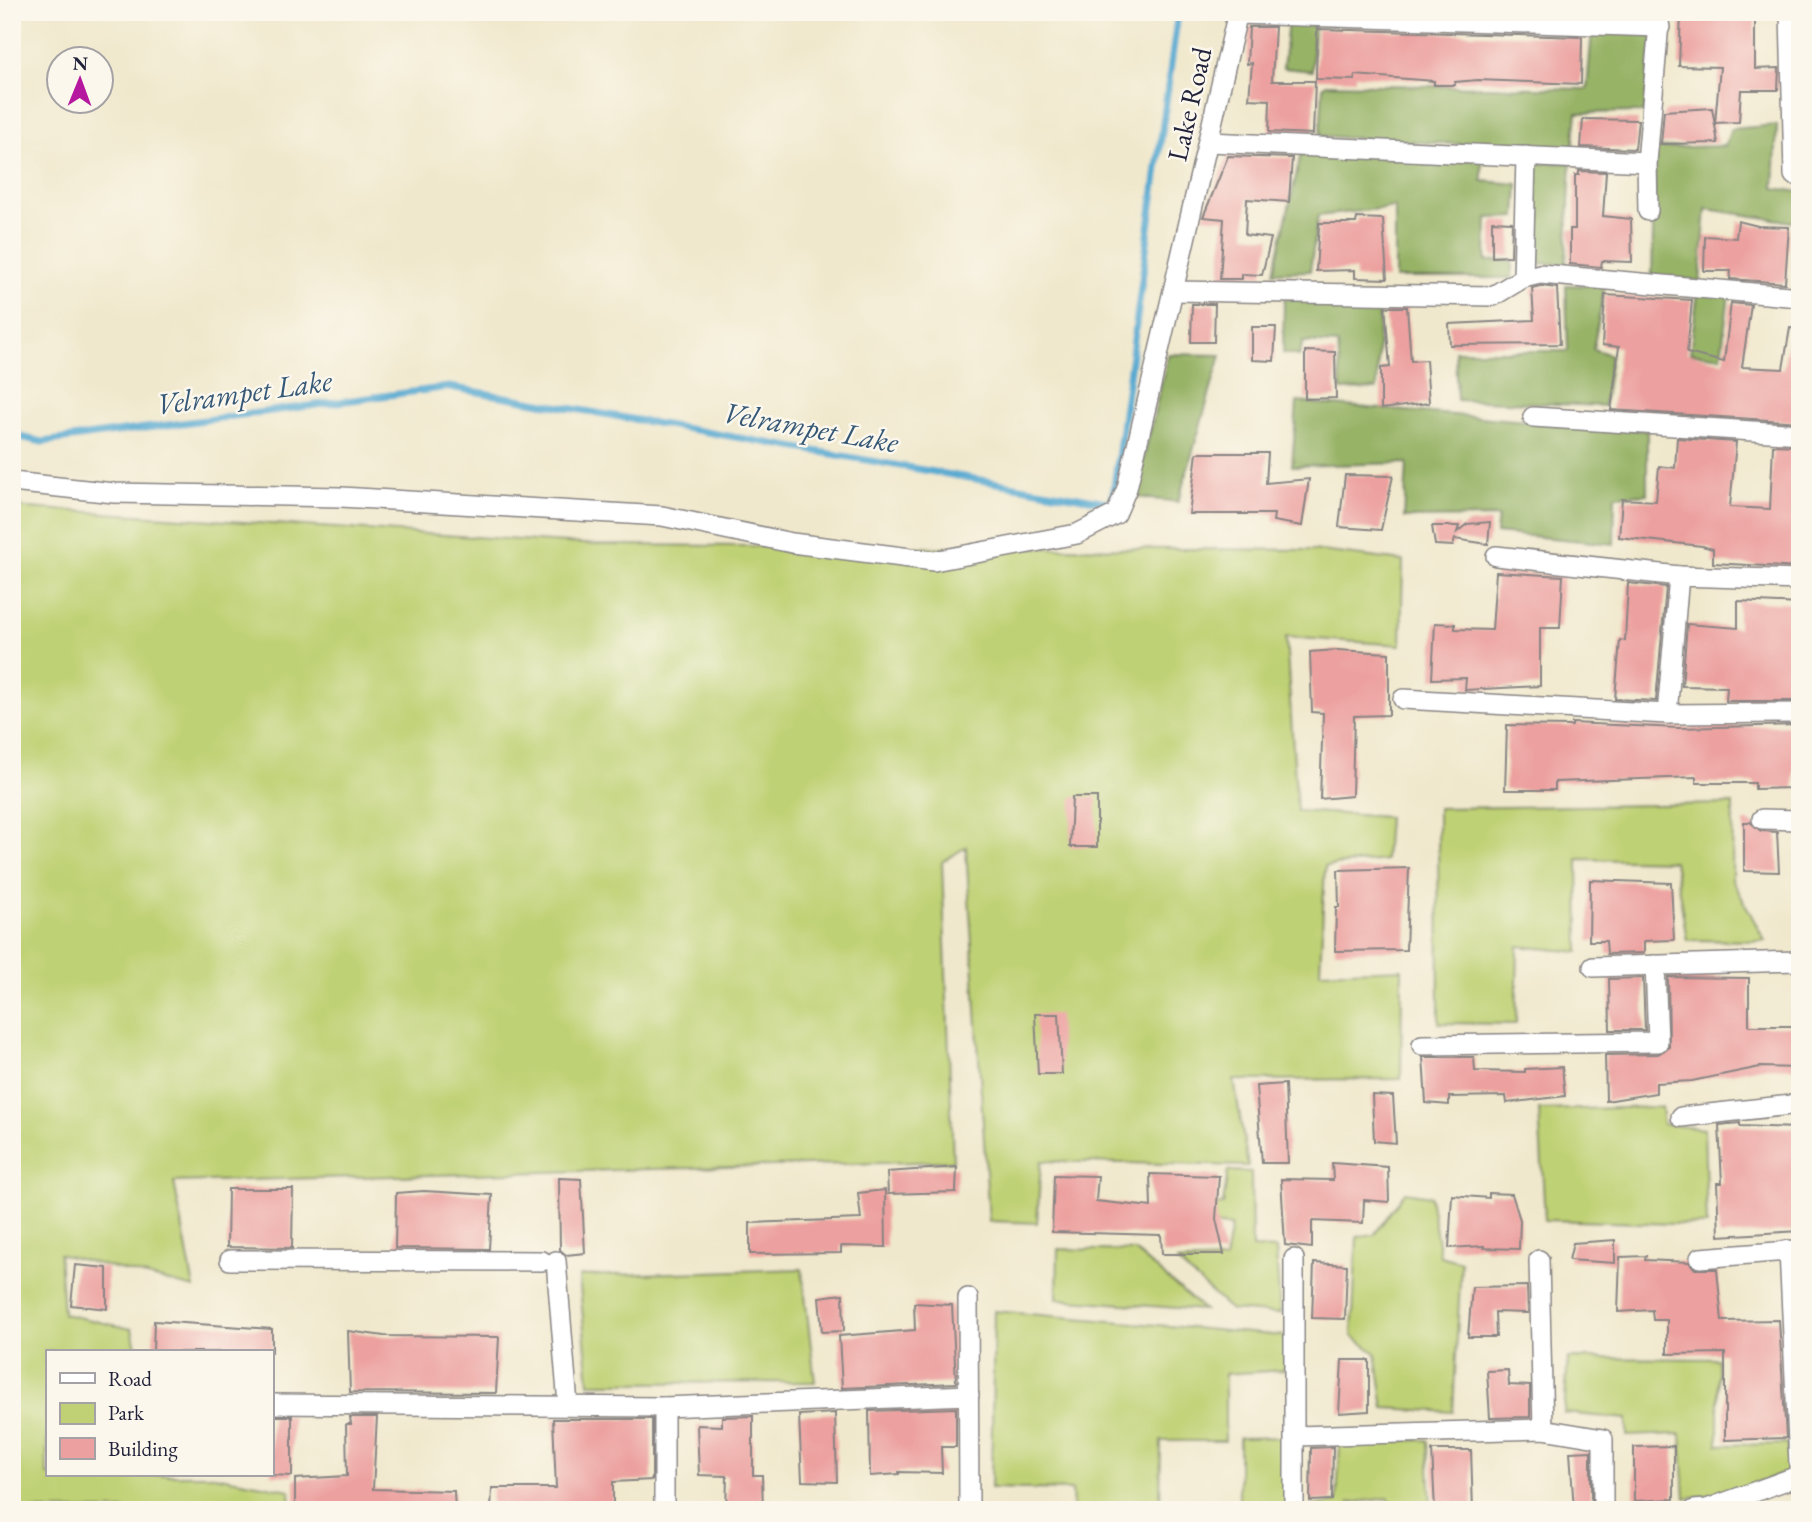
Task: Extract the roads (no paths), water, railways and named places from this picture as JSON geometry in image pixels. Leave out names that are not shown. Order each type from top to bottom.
[{"type":"street","points":[[1790,12],[1794,175],[1800,176]]},
{"type":"street","points":[[1238,13],[1660,20],[1647,162],[1648,211]]},
{"type":"street","name":"Lake Road","points":[[12,482],[114,493],[341,497],[662,516],[792,543],[934,561],[1077,534],[1116,514],[1127,488],[1238,13]]},
{"type":"street","points":[[1209,142],[1647,162]]},
{"type":"street","points":[[1523,278],[1525,156]]},
{"type":"street","points":[[1174,291],[1493,296],[1523,278],[1540,274],[1800,297]]},
{"type":"street","points":[[1533,417],[1800,434]]},
{"type":"street","points":[[1496,556],[1679,576],[1800,580]]},
{"type":"street","points":[[1667,714],[1679,576]]},
{"type":"street","points":[[1404,699],[1667,714],[1800,712]]},
{"type":"street","points":[[1762,818],[1800,820]]},
{"type":"street","points":[[1593,967],[1800,961]]},
{"type":"street","points":[[1422,1045],[1658,1042],[1655,965]]},
{"type":"street","points":[[1681,1117],[1800,1104]]},
{"type":"street","points":[[1694,1510],[1799,1480],[1794,1250],[1700,1258]]},
{"type":"street","points":[[230,1259],[549,1261],[568,1405]]},
{"type":"street","points":[[1294,1259],[1294,1510]]},
{"type":"street","points":[[1539,1260],[1543,1429]]},
{"type":"street","points":[[968,1298],[969,1510]]},
{"type":"street","points":[[273,1404],[664,1407],[969,1395]]},
{"type":"street","points":[[664,1407],[664,1510]]},
{"type":"street","points":[[1296,1436],[1543,1429],[1603,1439],[1604,1510]]},
{"type":"waterway","name":"Velrampet Lake","points":[[12,435],[42,442],[449,387],[1112,503],[1178,12]]}]
